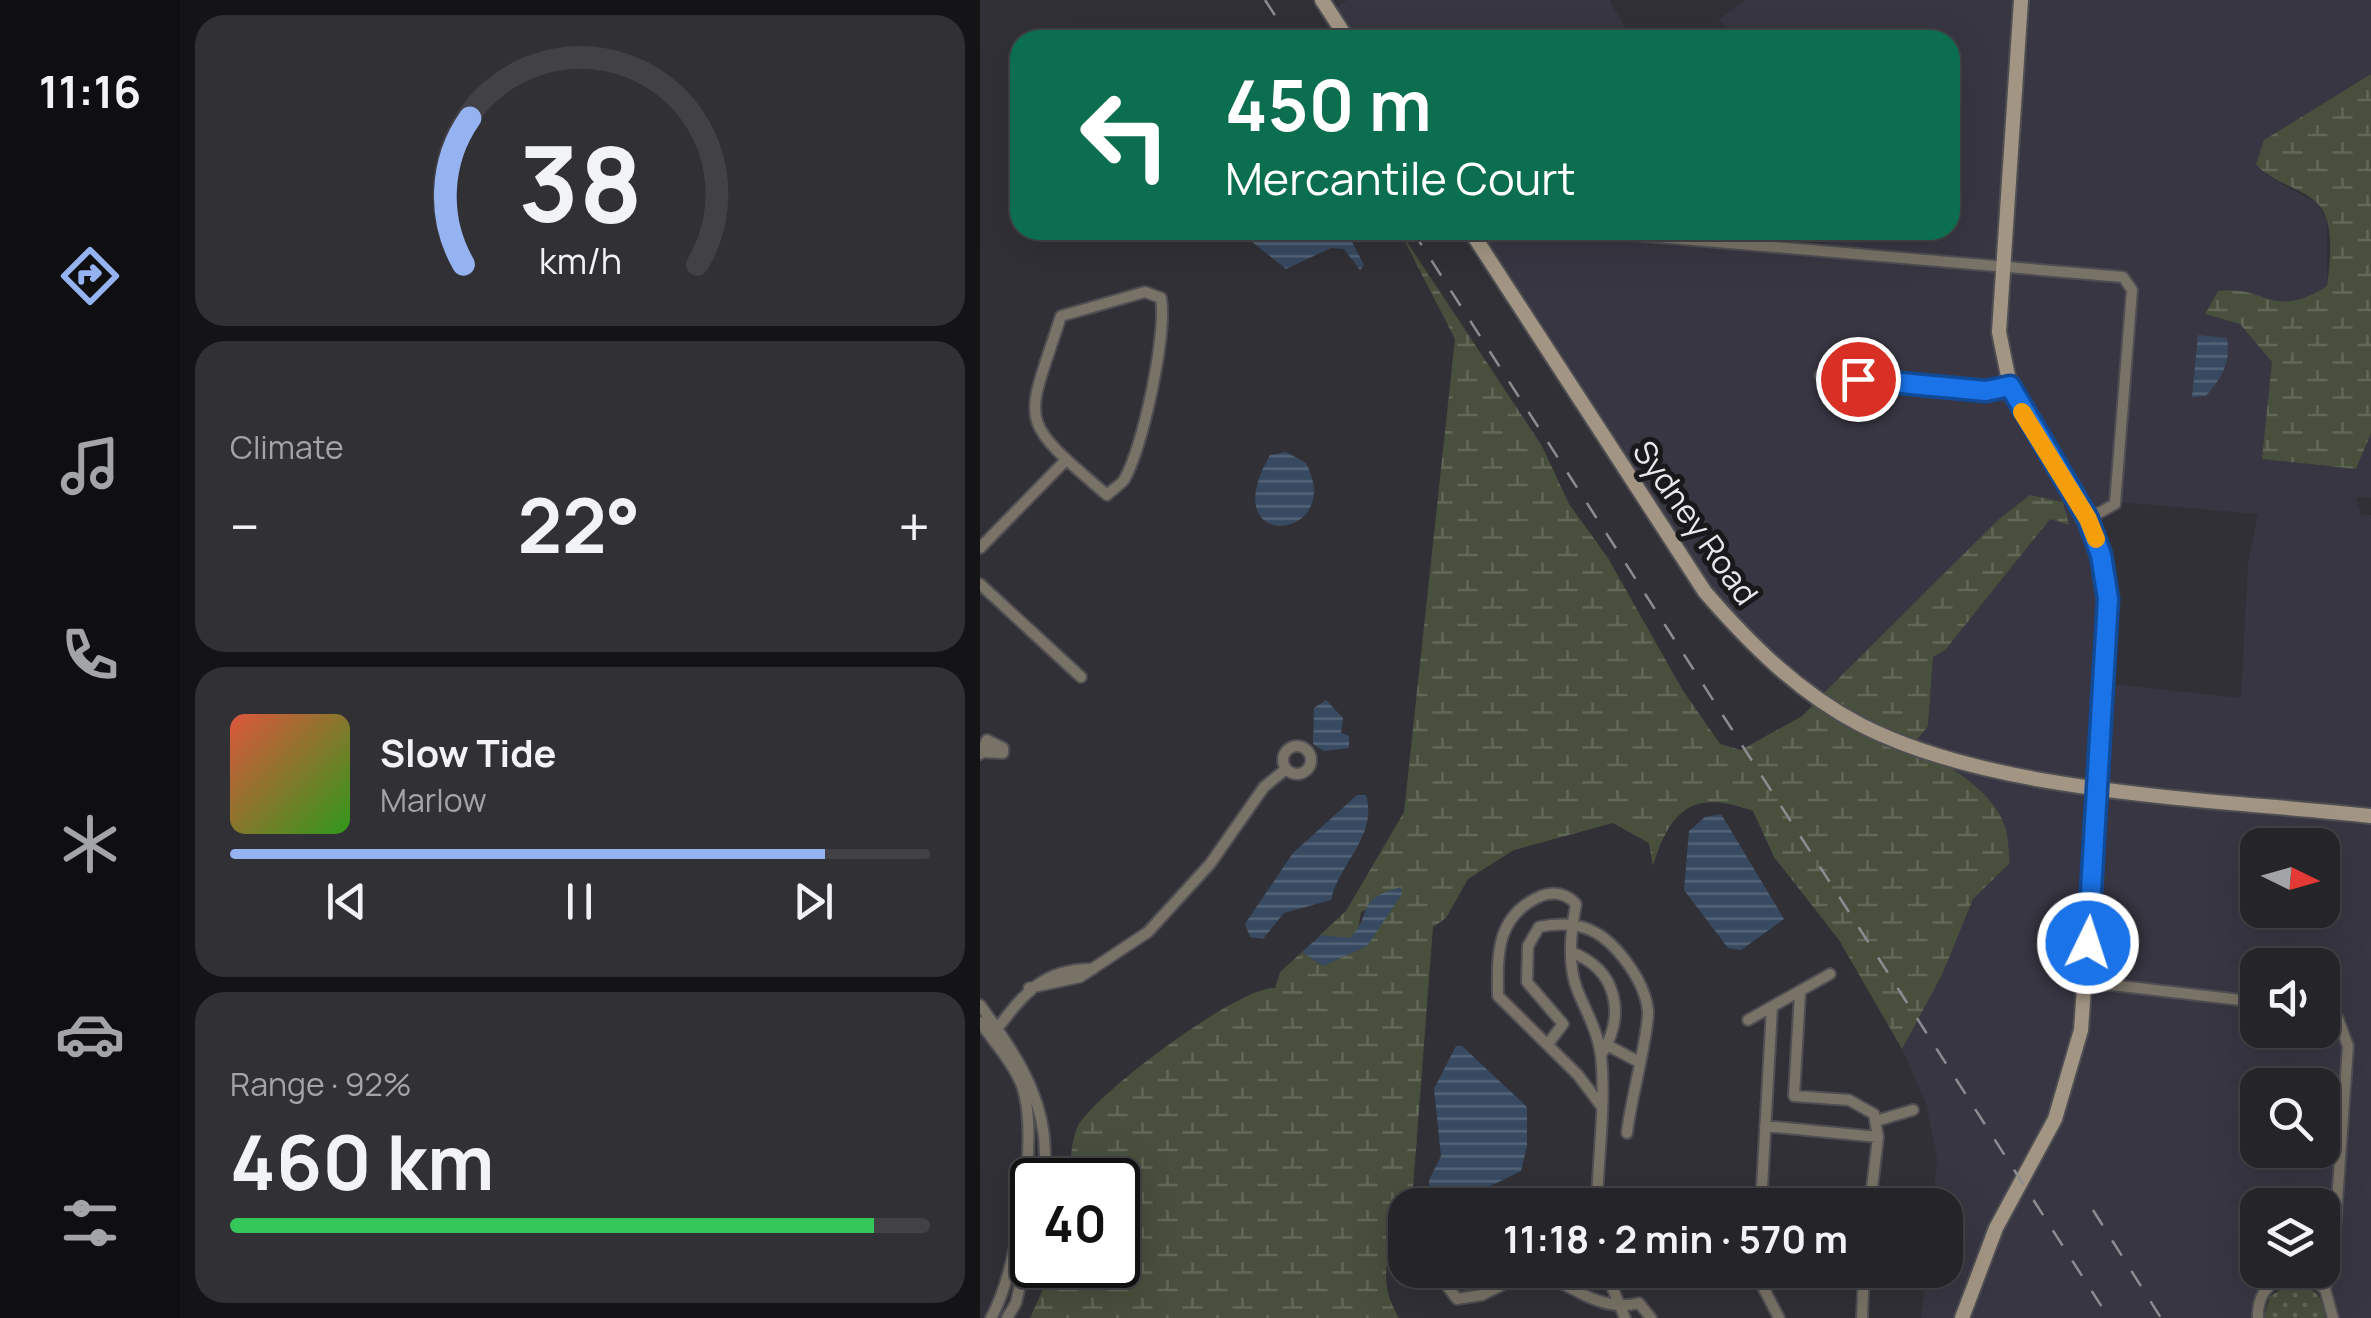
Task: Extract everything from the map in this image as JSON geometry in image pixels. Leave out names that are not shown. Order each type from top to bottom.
[{"type":"street","points":[[1322,0],[1342,30]]},
{"type":"street","points":[[1962,1318],[1996,1228],[2060,1105],[2081,1030],[2108,599],[2101,555],[2088,519],[2010,386],[1999,332],[2021,0]]},
{"type":"street","name":"Sydney Road","points":[[1476,240],[1675,552],[1729,620],[1780,670],[1819,700],[1910,747],[1957,762],[2098,786],[2371,816]]},
{"type":"street","points":[[1702,240],[2123,277],[2132,290],[2115,504],[2088,519]]},
{"type":"street","points":[[1145,292],[1161,298],[1165,320],[1151,392],[1124,481],[1106,495],[1066,460],[1040,435],[1031,408],[1061,316],[1145,292]]},
{"type":"street","points":[[1820,376],[1986,391],[2010,386]]},
{"type":"street","points":[[980,548],[1066,460]]},
{"type":"street","points":[[980,584],[1082,678]]},
{"type":"street","points":[[997,1029],[1029,988],[1094,968],[1148,932],[1210,864],[1264,787],[1286,768]]},
{"type":"street","points":[[1602,1106],[1590,1087],[1498,996],[1501,947],[1508,917],[1522,905],[1548,894],[1573,899],[1576,988],[1604,1051]]},
{"type":"street","points":[[1548,1044],[1563,1024],[1527,982],[1528,946],[1539,927],[1588,928],[1618,952],[1645,995],[1648,1016],[1627,1133]]},
{"type":"street","points":[[1572,952],[1592,960],[1608,980],[1618,1009],[1604,1051],[1595,1188]]},
{"type":"street","points":[[1748,1020],[1830,974]]},
{"type":"street","points":[[2086,982],[2240,1000]]},
{"type":"street","points":[[1800,993],[1794,1096],[1849,1100],[1863,1106],[1876,1120],[1878,1137],[1872,1188]]},
{"type":"street","points":[[980,1005],[1027,1075],[1045,1125],[1044,1158]]},
{"type":"street","points":[[1762,1188],[1772,1007]]},
{"type":"street","points":[[980,1022],[1020,1081],[1031,1124],[1028,1165],[1010,1260],[991,1318]]},
{"type":"street","points":[[2338,1188],[2348,1046],[2340,1024]]},
{"type":"street","points":[[1604,1051],[1638,1061]]},
{"type":"street","points":[[1876,1120],[1913,1110]]},
{"type":"street","points":[[1765,1126],[1878,1137]]},
{"type":"street","points":[[1007,1318],[1019,1288]]},
{"type":"street","points":[[1449,1288],[1456,1299],[1494,1288]]},
{"type":"street","points":[[1571,1288],[1593,1300],[1618,1305],[1640,1303],[1651,1318]]},
{"type":"street","points":[[1612,1288],[1625,1318]]},
{"type":"street","points":[[1763,1288],[1779,1318]]},
{"type":"street","points":[[1862,1318],[1863,1288]]},
{"type":"street","points":[[2258,1318],[2261,1296],[2269,1288]]},
{"type":"street","points":[[2325,1288],[2333,1318]]},
{"type":"shaded area","points":[[1347,0],[1609,0],[1624,25],[1623,30],[1351,30],[1336,7]]},
{"type":"shaded area","points":[[1745,0],[2016,0],[1996,259],[1822,245],[1826,245],[1826,240],[1960,240],[1960,30],[1730,30],[1718,20]]},
{"type":"shaded area","points":[[2026,0],[2371,0],[2371,74],[2264,140],[2266,175],[2317,203],[2327,221],[2327,286],[2301,302],[2275,303],[2218,291],[2205,313],[2240,324],[2272,362],[2263,459],[2356,469],[2371,433],[2371,498],[2356,497],[2361,515],[2371,515],[2371,812],[2104,783],[2111,684],[2241,698],[2248,564],[2258,514],[2120,502],[2136,287],[2123,272],[2006,260]]},
{"type":"shaded area","points":[[1486,240],[1616,240],[1996,268],[1994,332],[2005,383],[1985,387],[1816,371],[1814,379],[1985,396],[2007,391],[2084,521],[2096,556],[2103,625],[2094,781],[1958,757],[1914,743],[1928,726],[1933,657],[1945,649],[2063,502],[1871,648],[1821,696],[1783,666],[1709,590]]},
{"type":"shaded area","points":[[2006,269],[2120,281],[2127,291],[2110,502],[2090,513],[2015,385],[2004,332]]},
{"type":"shaded area","points":[[1938,761],[2093,790],[2076,1029],[2050,1117],[1991,1226],[1957,1318],[1921,1318],[1924,1288],[1963,1288],[1963,1188],[1934,1188],[1937,1157],[1926,1103],[1902,1049],[1942,975],[1973,899],[2010,863]]},
{"type":"shaded area","points":[[2103,792],[2371,821],[2371,1318],[2338,1318],[2331,1288],[2340,1288],[2340,1232],[2354,1046],[2340,1016],[2340,948],[2240,948],[2240,995],[2091,978]]},
{"type":"shaded area","points":[[2091,987],[2240,1004],[2240,1048],[2340,1048],[2340,1038],[2343,1046],[2340,1088],[2340,1068],[2240,1068],[2240,1168],[2334,1168],[2333,1188],[2240,1188],[2240,1288],[2263,1288],[2256,1295],[2253,1318],[1967,1318],[2001,1230],[2060,1120],[2086,1031]]},
{"type":"green space","points":[[2371,74],[2371,433],[2356,469],[2262,459],[2272,362],[2240,324],[2205,314],[2218,291],[2234,290],[2294,301],[2327,286],[2330,242],[2322,210],[2309,197],[2256,164],[2264,140]]},
{"type":"green space","points":[[1406,240],[1542,446],[1569,504],[1608,558],[1682,689],[1720,744],[1741,750],[1802,716],[1815,703],[1921,751],[1973,784],[1992,803],[2004,824],[2010,863],[1973,899],[1942,975],[1902,1049],[1839,940],[1774,857],[1753,811],[1715,802],[1687,809],[1668,830],[1653,866],[1649,843],[1613,823],[1514,850],[1468,879],[1446,918],[1433,927],[1413,1188],[1388,1188],[1386,1283],[1399,1318],[1030,1318],[1044,1288],[1140,1288],[1140,1158],[1071,1158],[1078,1126],[1111,1090],[1170,1044],[1232,1004],[1275,988],[1280,972],[1302,952],[1323,966],[1366,946],[1402,894],[1361,912],[1358,930],[1350,939],[1319,936],[1346,911],[1404,812],[1455,339]]},
{"type":"green space","points":[[2030,495],[2063,502],[2069,525],[2050,519],[1945,650],[1933,657],[1928,726],[1915,742],[1864,721],[1821,696],[1999,519]]},
{"type":"green space","points":[[2284,1288],[2308,1288],[2323,1304],[2325,1318],[2264,1318],[2270,1296]]},
{"type":"water","points":[[1250,240],[1351,240],[1364,265],[1360,270],[1344,249],[1331,248],[1286,269]]},
{"type":"water","points":[[2198,335],[2227,338],[2228,355],[2221,376],[2206,396],[2192,397]]},
{"type":"water","points":[[1286,452],[1306,463],[1314,489],[1310,509],[1297,521],[1282,526],[1267,522],[1257,509],[1257,487],[1270,455]]},
{"type":"water","points":[[1326,700],[1343,718],[1341,733],[1349,736],[1349,748],[1324,751],[1313,744],[1314,708]]},
{"type":"water","points":[[1357,795],[1366,795],[1367,824],[1331,900],[1284,913],[1263,939],[1250,937],[1245,924],[1293,853]]},
{"type":"water","points":[[1721,814],[1784,919],[1741,950],[1728,948],[1684,890],[1689,831],[1705,817]]},
{"type":"water","points":[[1401,887],[1402,894],[1367,946],[1323,966],[1302,952],[1321,935],[1350,938],[1370,902]]},
{"type":"water","points":[[1456,1046],[1462,1046],[1527,1107],[1527,1146],[1521,1171],[1486,1188],[1429,1188],[1429,1180],[1441,1156],[1434,1089]]},
{"type":"railway","points":[[1265,0],[1284,30]]},
{"type":"railway","points":[[1418,240],[2109,1318]]},
{"type":"railway","points":[[2093,1210],[2161,1318]]},
{"type":"slow traffic","points":[[2022,412],[2088,519],[2096,539]]},
{"type":"route","points":[[1858,379],[1986,391],[2010,386],[2088,519],[2101,555],[2108,599],[2088,943]]}]
